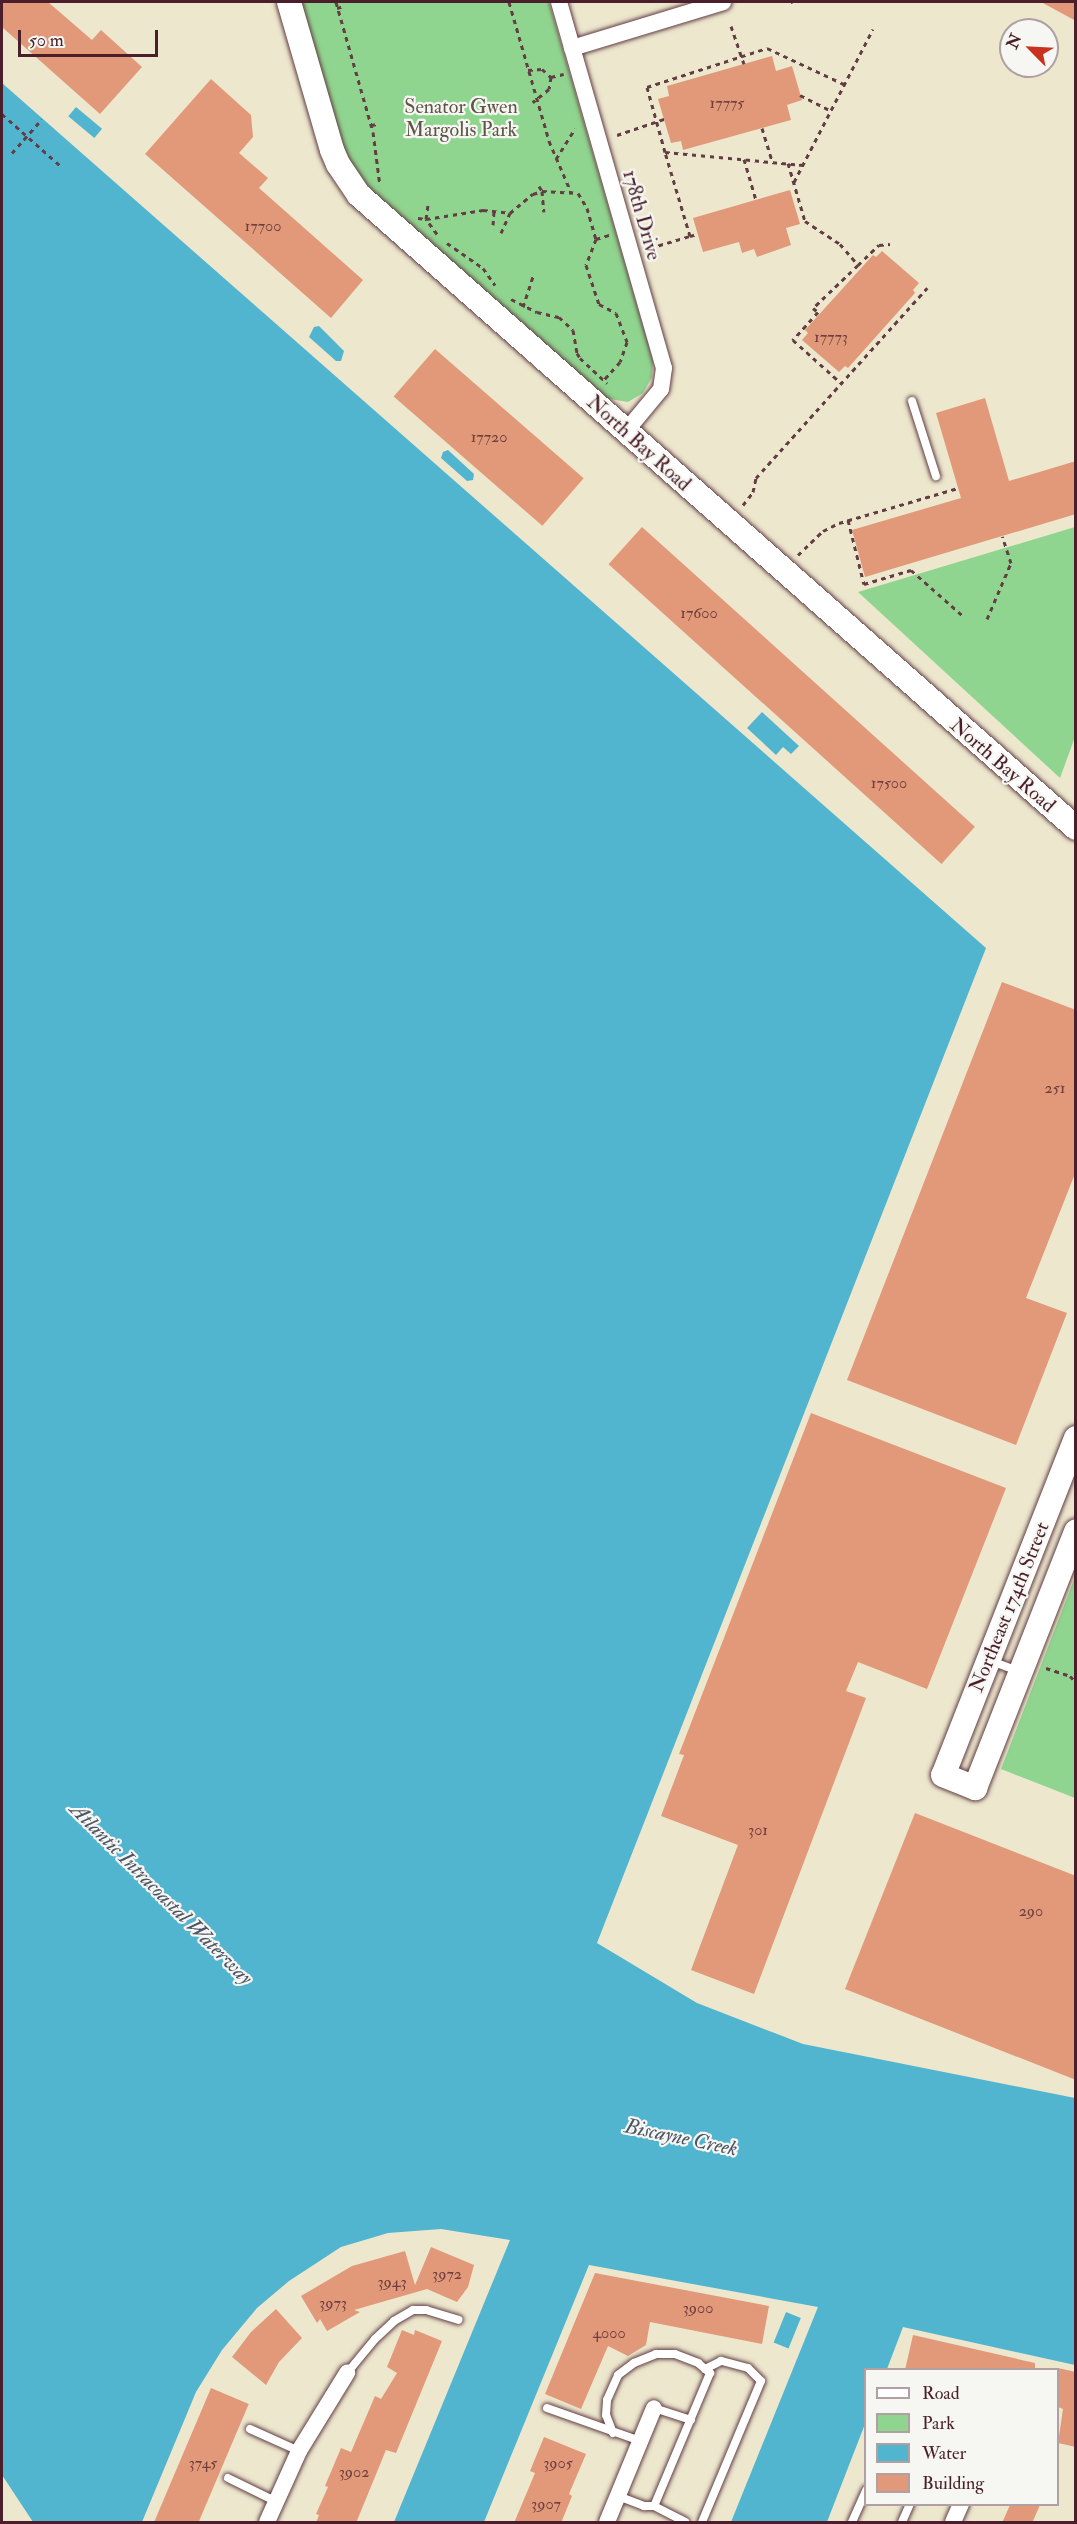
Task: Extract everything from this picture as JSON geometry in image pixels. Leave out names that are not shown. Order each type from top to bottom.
[{"type":"street","name":"North Bay Road","points":[[289,2],[332,150],[348,181],[359,195],[1076,828]]},
{"type":"street","name":"178th Drive","points":[[559,2],[664,368],[661,389],[626,430]]},
{"type":"street","points":[[572,48],[723,2]]},
{"type":"street","name":"Northeast 174th Street","points":[[1076,1438],[943,1775],[975,1788],[1076,1531]]},
{"type":"street","points":[[267,2523],[298,2451],[347,2373]]},
{"type":"street","points":[[607,2523],[654,2408]]},
{"type":"street","points":[[953,2523],[961,2506]]},
{"type":"lane","points":[[912,400],[936,476]]},
{"type":"lane","points":[[988,1660],[1020,1671]]},
{"type":"lane","points":[[347,2373],[381,2333],[394,2321],[413,2310],[426,2310],[458,2320]]},
{"type":"lane","points":[[613,2433],[606,2415],[607,2400],[618,2375],[634,2363],[656,2354],[675,2354],[698,2362],[710,2373],[654,2506]]},
{"type":"lane","points":[[702,2523],[761,2381],[748,2368],[721,2361],[705,2369]]},
{"type":"lane","points":[[547,2408],[640,2441]]},
{"type":"lane","points":[[654,2408],[691,2420]]},
{"type":"lane","points":[[250,2429],[298,2451]]},
{"type":"lane","points":[[228,2478],[275,2500]]},
{"type":"lane","points":[[852,2523],[864,2495]]},
{"type":"lane","points":[[618,2496],[644,2506],[654,2506],[684,2523]]},
{"type":"lane","points":[[902,2523],[910,2506]]},
{"type":"path","points":[[336,2],[371,125],[381,192]]},
{"type":"path","points":[[508,2],[535,101],[556,159],[572,192]]},
{"type":"path","points":[[337,8],[344,6]]},
{"type":"path","points":[[731,26],[744,64]]},
{"type":"path","points":[[794,182],[873,29]]},
{"type":"path","points":[[768,48],[770,57]]},
{"type":"path","points":[[690,236],[647,87],[768,48],[844,84]]},
{"type":"path","points":[[528,70],[542,69],[551,77]]},
{"type":"path","points":[[551,77],[568,73]]},
{"type":"path","points":[[535,101],[549,89],[551,77]]},
{"type":"path","points":[[800,95],[831,111]]},
{"type":"path","points":[[2,114],[62,167]]},
{"type":"path","points":[[617,135],[664,119]]},
{"type":"path","points":[[12,153],[42,120]]},
{"type":"path","points":[[371,125],[378,124]]},
{"type":"path","points":[[556,159],[575,128]]},
{"type":"path","points":[[762,128],[772,161]]},
{"type":"path","points":[[665,152],[802,165]]},
{"type":"path","points":[[744,159],[756,200]]},
{"type":"path","points":[[788,163],[806,221],[840,244],[858,265]]},
{"type":"path","points":[[539,186],[542,191],[544,212]]},
{"type":"path","points":[[501,233],[510,213],[533,194],[542,191],[578,193],[585,202],[596,238],[586,265],[599,304],[616,313],[624,329],[627,342],[620,362],[604,380],[577,353],[573,330],[559,317],[523,307],[505,295]]},
{"type":"path","points":[[429,204],[426,219],[441,238],[483,268],[500,291]]},
{"type":"path","points":[[414,218],[426,219],[483,210],[510,213]]},
{"type":"path","points":[[493,225],[494,211]]},
{"type":"path","points":[[650,248],[698,234]]},
{"type":"path","points":[[842,383],[793,340],[818,312],[813,308],[879,245],[890,244]]},
{"type":"path","points":[[523,307],[534,274]]},
{"type":"path","points":[[741,506],[753,492],[756,478],[927,288]]},
{"type":"path","points":[[798,555],[823,531],[848,520],[958,488]]},
{"type":"path","points":[[848,520],[864,584],[911,570],[963,616]]},
{"type":"path","points":[[987,619],[1011,563],[1002,536]]},
{"type":"path","points":[[1044,1667],[1070,1676],[1076,1682]]},
{"type":"path","points":[[1070,1676],[1076,1675]]},
{"type":"green space","name":"Senator Gwen Margolis Park","points":[[297,2],[549,2],[653,361],[652,377],[643,393],[628,402],[604,398],[367,190],[346,163]]},
{"type":"green space","points":[[1075,527],[1075,737],[1060,778],[858,592]]},
{"type":"green space","points":[[1075,1577],[1076,1798],[1001,1769]]},
{"type":"water","points":[[2,83],[986,948],[597,1943],[697,2003],[803,2044],[1075,2098],[1075,2365],[903,2327],[887,2368],[864,2368],[864,2427],[827,2522],[731,2522],[818,2307],[589,2265],[484,2522],[394,2522],[510,2240],[441,2229],[388,2233],[341,2247],[289,2281],[257,2308],[222,2350],[196,2392],[142,2522],[33,2522],[2,2475]]},
{"type":"water","points":[[76,107],[102,129],[94,138],[68,116]]},
{"type":"water","points":[[319,326],[344,351],[341,361],[336,361],[309,337],[314,327]]},
{"type":"water","points":[[448,450],[474,474],[473,480],[467,481],[441,458],[443,452]]},
{"type":"water","points":[[762,712],[799,746],[791,754],[783,747],[776,755],[747,728]]},
{"type":"water","points":[[786,2312],[801,2318],[788,2349],[774,2343]]},
{"type":"building","points":[[2,2],[48,2],[92,40],[101,30],[142,67],[100,114],[2,27]]},
{"type":"building","points":[[1041,2],[1076,2],[1076,21]]},
{"type":"building","points":[[772,56],[776,71],[792,66],[802,100],[787,105],[791,120],[683,150],[681,141],[671,143],[658,99],[669,96],[667,86]]},
{"type":"building","points":[[211,79],[251,115],[253,137],[239,153],[268,178],[259,188],[363,280],[331,318],[145,154]]},
{"type":"building","points":[[790,190],[800,224],[786,228],[791,245],[757,257],[754,249],[742,253],[739,242],[703,252],[693,218]]},
{"type":"building","points":[[882,251],[919,283],[913,290],[915,293],[848,368],[845,366],[839,372],[802,340],[808,333],[805,330],[873,255],[876,257]]},
{"type":"building","points":[[435,349],[584,478],[542,526],[394,397]]},
{"type":"building","points":[[985,398],[1009,481],[1076,461],[1076,514],[865,577],[852,530],[961,498],[936,413]]},
{"type":"building","points":[[642,527],[975,827],[941,864],[609,564]]},
{"type":"building","points":[[1002,982],[1076,1010],[1076,1171],[1026,1298],[1067,1313],[1016,1445],[847,1380]]},
{"type":"building","points":[[811,1413],[1006,1488],[927,1689],[858,1662],[846,1691],[866,1698],[754,1994],[691,1970],[738,1845],[661,1816],[684,1755],[679,1754]]},
{"type":"building","points":[[915,1813],[1076,1876],[1076,2080],[845,1989]]},
{"type":"building","points":[[431,2247],[474,2265],[468,2287],[457,2302],[427,2289],[354,2310],[360,2312],[327,2331],[320,2319],[317,2323],[301,2296],[352,2266],[405,2251],[415,2285]]},
{"type":"building","points":[[595,2273],[769,2306],[762,2344],[650,2322],[646,2345],[628,2356],[608,2346],[581,2409],[545,2394]]},
{"type":"building","points":[[276,2309],[302,2338],[279,2362],[266,2385],[232,2357],[251,2332]]},
{"type":"building","points":[[402,2330],[414,2335],[415,2330],[442,2341],[396,2453],[386,2450],[356,2523],[316,2523],[319,2515],[316,2514],[328,2487],[325,2486],[341,2448],[351,2452],[375,2396],[381,2399],[397,2373],[387,2367]]},
{"type":"building","points":[[913,2335],[1035,2363],[1035,2368],[905,2368]]},
{"type":"building","points":[[1059,2368],[1076,2372],[1076,2447],[1059,2443],[1063,2409],[1059,2407]]},
{"type":"building","points":[[211,2388],[249,2404],[199,2522],[154,2521]]},
{"type":"building","points":[[544,2437],[586,2454],[569,2494],[572,2496],[561,2523],[514,2523],[535,2473],[530,2471]]},
{"type":"building","points":[[1010,2506],[1040,2506],[1032,2523],[1002,2523]]},
{"type":"water label","name":"Atlantic Intracoastal Waterway","points":[[161,1894]]},
{"type":"water label","name":"Biscayne Creek","points":[[681,2138]]}]
